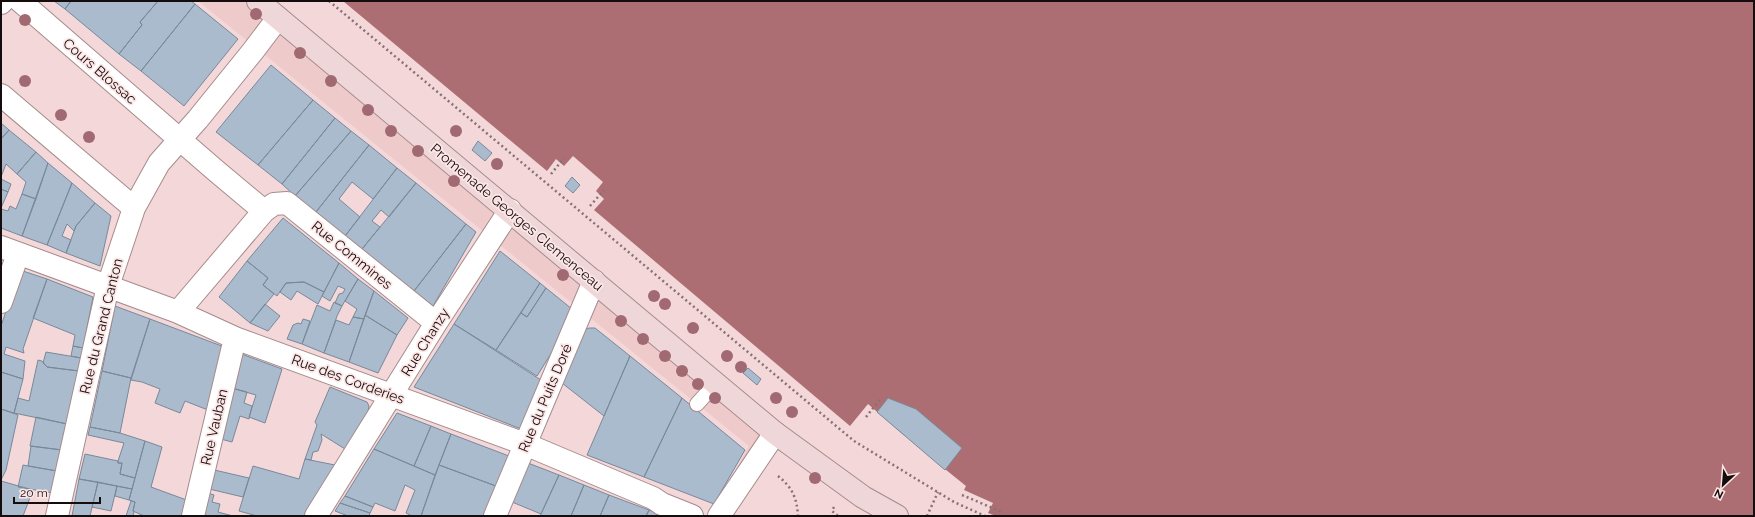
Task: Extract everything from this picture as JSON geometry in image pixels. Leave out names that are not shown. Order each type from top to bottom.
[{"type":"street","name":"Cours Blossac","points":[[20,1],[180,140]]},
{"type":"street","name":"Promenade Georges Clemenceau","points":[[258,1],[594,280],[715,384],[775,433],[863,497],[897,516]]},
{"type":"street","name":"Rue du Grand Canton","points":[[57,516],[108,286],[134,208],[159,163],[180,140],[278,18]]},
{"type":"street","points":[[1,95],[134,208]]},
{"type":"street","points":[[180,140],[264,210]]},
{"type":"street","name":"Rue Commines","points":[[178,312],[264,210],[274,204],[287,203],[436,323]]},
{"type":"street","name":"Rue Chanzy","points":[[316,516],[436,323],[510,210]]},
{"type":"street","points":[[1,302],[9,251]]},
{"type":"street","name":"Rue des Corderies","points":[[9,251],[178,312],[235,338],[525,444],[692,516]]},
{"type":"street","name":"Rue du Puits Doré","points":[[495,516],[594,280]]},
{"type":"street","name":"Rue Vauban","points":[[193,516],[235,338]]},
{"type":"street","points":[[720,516],[775,433]]},
{"type":"lane","points":[[697,404],[715,384]]},
{"type":"path","points":[[329,1],[854,440],[954,502],[985,516]]},
{"type":"path","points":[[551,174],[564,158]]},
{"type":"path","points":[[590,206],[604,190]]},
{"type":"path","points":[[866,417],[881,398]]},
{"type":"path","points":[[779,477],[789,484],[797,505],[798,516]]},
{"type":"path","points":[[927,516],[938,492]]},
{"type":"path","points":[[962,494],[1002,512]]},
{"type":"path","points":[[834,508],[832,511],[838,516]]},
{"type":"shaded area","points":[[198,1],[250,1],[769,434],[710,515],[749,446]]},
{"type":"shaded area","points":[[343,1],[1754,1],[1754,516],[996,516],[988,513],[993,503],[964,490],[966,486],[940,465],[909,435],[905,436],[868,404],[850,426],[594,210],[604,199],[596,191],[603,182],[573,156],[564,166],[556,159],[547,171]]},
{"type":"building","points":[[54,1],[71,1],[65,9]]},
{"type":"building","points":[[71,1],[158,1],[140,22],[142,25],[119,54],[65,9]]},
{"type":"building","points":[[158,1],[191,1],[195,4],[141,71],[119,54],[142,25],[140,22]]},
{"type":"building","points":[[195,4],[238,39],[184,106],[141,71]]},
{"type":"building","points":[[271,65],[313,100],[258,165],[216,132]]},
{"type":"building","points":[[313,100],[335,118],[282,184],[258,165]]},
{"type":"building","points":[[335,118],[351,131],[295,196],[282,184]]},
{"type":"building","points":[[1,123],[9,130],[1,139]]},
{"type":"building","points":[[9,130],[36,152],[17,174],[6,164],[1,177],[1,139]]},
{"type":"building","points":[[351,131],[369,145],[316,212],[295,196]]},
{"type":"building","points":[[478,141],[492,153],[485,161],[472,150]]},
{"type":"building","points":[[369,145],[397,168],[373,199],[352,182],[339,199],[360,217],[345,236],[316,212]]},
{"type":"building","points":[[36,152],[48,163],[36,199],[22,194],[26,182],[17,174]]},
{"type":"building","points":[[48,163],[72,183],[47,245],[22,236]]},
{"type":"building","points":[[397,168],[416,183],[389,217],[381,210],[372,221],[380,227],[362,249],[345,236]]},
{"type":"building","points":[[572,177],[580,185],[573,193],[565,186]]},
{"type":"building","points":[[1,179],[11,184],[8,192],[1,189]]},
{"type":"building","points":[[72,183],[95,203],[76,226],[74,231],[67,224],[62,236],[71,240],[66,253],[47,245]]},
{"type":"building","points":[[416,183],[466,224],[414,291],[362,249]]},
{"type":"building","points":[[1,189],[8,192],[1,208]]},
{"type":"building","points":[[22,194],[36,199],[22,236],[1,228],[1,209],[8,211],[10,206],[16,209]]},
{"type":"building","points":[[95,203],[111,216],[100,266],[66,253],[76,226]]},
{"type":"building","points":[[283,218],[339,263],[324,292],[304,282],[286,283],[277,296],[263,285],[268,278],[247,261]]},
{"type":"building","points":[[466,224],[476,232],[433,306],[414,291]]},
{"type":"building","points":[[500,251],[540,283],[496,350],[454,324]]},
{"type":"building","points":[[247,261],[268,278],[263,285],[274,294],[250,323],[219,297]]},
{"type":"building","points":[[339,263],[358,279],[342,306],[335,303],[339,294],[343,293],[345,289],[338,286],[330,301],[322,296]]},
{"type":"building","points":[[20,270],[47,279],[23,349],[24,353],[6,347],[4,354],[25,361],[23,379],[1,372],[1,326]]},
{"type":"building","points":[[47,279],[93,297],[83,348],[73,346],[75,335],[33,318]]},
{"type":"building","points":[[358,279],[374,291],[364,319],[353,317],[357,309],[345,301]]},
{"type":"building","points":[[304,282],[324,292],[318,304],[297,291],[291,300],[280,292],[286,283]]},
{"type":"building","points":[[540,283],[546,288],[527,317],[521,313]]},
{"type":"building","points":[[546,288],[572,309],[557,344],[537,376],[496,350],[521,313],[527,317]]},
{"type":"building","points":[[374,291],[408,318],[397,335],[365,315]]},
{"type":"building","points":[[334,302],[342,306],[324,353],[302,344],[317,305],[330,311]]},
{"type":"building","points":[[265,304],[280,316],[268,331],[250,323]]},
{"type":"building","points":[[115,306],[150,319],[131,378],[102,371]]},
{"type":"building","points":[[365,315],[397,335],[378,373],[349,362]]},
{"type":"building","points":[[353,317],[364,319],[349,362],[324,353],[336,320],[349,325]]},
{"type":"building","points":[[150,319],[227,348],[213,412],[185,401],[180,413],[155,403],[160,389],[142,382],[131,380]]},
{"type":"building","points":[[303,319],[310,321],[302,344],[287,339],[293,325],[298,323],[301,324]]},
{"type":"building","points":[[454,324],[541,380],[521,429],[414,387]]},
{"type":"building","points":[[595,328],[630,356],[604,416],[562,383],[585,330]]},
{"type":"building","points":[[73,346],[83,348],[81,358],[71,356]]},
{"type":"building","points":[[46,352],[81,358],[79,371],[47,367],[43,363]]},
{"type":"building","points":[[236,352],[282,369],[265,423],[249,417],[256,395],[228,387]]},
{"type":"building","points":[[630,356],[682,398],[644,477],[587,455]]},
{"type":"building","points":[[38,360],[42,361],[47,367],[79,371],[67,424],[14,413],[18,398],[29,401]]},
{"type":"building","points":[[748,368],[761,379],[757,385],[743,373]]},
{"type":"building","points":[[102,371],[131,378],[120,433],[90,427]]},
{"type":"building","points":[[1,372],[23,379],[14,413],[1,409]]},
{"type":"building","points":[[228,387],[247,392],[244,403],[252,406],[249,419],[240,416],[232,442],[217,438]]},
{"type":"building","points":[[330,387],[367,402],[369,406],[368,411],[345,449],[321,434],[322,440],[318,451],[313,452],[311,460],[305,459],[317,425],[315,422]]},
{"type":"building","points":[[682,398],[745,450],[714,504],[644,477]]},
{"type":"building","points":[[888,398],[916,409],[962,448],[945,470],[877,412]]},
{"type":"building","points":[[1,409],[18,415],[6,470],[1,480]]},
{"type":"building","points":[[397,413],[431,426],[414,466],[374,449]]},
{"type":"building","points":[[36,417],[67,424],[62,450],[30,446]]},
{"type":"building","points":[[431,426],[451,434],[435,475],[414,466]]},
{"type":"building","points":[[90,427],[120,433],[145,441],[135,478],[120,474],[122,463],[118,463],[118,461],[124,443],[88,435]]},
{"type":"building","points":[[451,434],[509,456],[496,486],[439,465]]},
{"type":"building","points":[[145,441],[162,447],[151,487],[192,502],[188,516],[144,516],[133,511],[135,502],[129,500]]},
{"type":"building","points":[[31,446],[62,450],[57,471],[28,466]]},
{"type":"building","points":[[374,449],[435,475],[421,516],[412,516],[406,513],[415,490],[405,485],[395,511],[375,503],[373,507],[345,496]]},
{"type":"building","points":[[85,454],[122,463],[120,474],[135,478],[132,489],[79,479]]},
{"type":"building","points":[[305,459],[335,465],[305,516],[257,516],[239,511],[253,466],[299,479]]},
{"type":"building","points":[[528,463],[559,475],[541,514],[512,502]]},
{"type":"building","points":[[23,465],[57,471],[53,493],[18,487]]},
{"type":"building","points":[[439,465],[496,486],[484,516],[421,516]]},
{"type":"building","points":[[210,469],[249,478],[243,497],[205,488]]},
{"type":"building","points":[[559,475],[584,485],[571,516],[540,516]]},
{"type":"building","points":[[79,479],[98,482],[90,516],[72,516]]},
{"type":"building","points":[[1,481],[33,490],[23,516],[1,516]]},
{"type":"building","points":[[98,482],[117,486],[111,511],[92,507]]},
{"type":"building","points":[[584,485],[609,495],[600,516],[571,516]]},
{"type":"building","points":[[117,486],[132,489],[129,500],[115,496]]},
{"type":"building","points":[[204,492],[214,495],[212,502],[220,504],[218,512],[233,516],[199,516]]},
{"type":"building","points":[[609,495],[649,510],[646,516],[600,516]]},
{"type":"building","points":[[345,496],[373,507],[370,513],[340,503]]},
{"type":"building","points":[[131,501],[135,502],[133,516],[126,516]]},
{"type":"building","points":[[340,503],[370,513],[369,516],[348,516],[335,511]]},
{"type":"building","points":[[649,510],[666,516],[646,516]]}]
